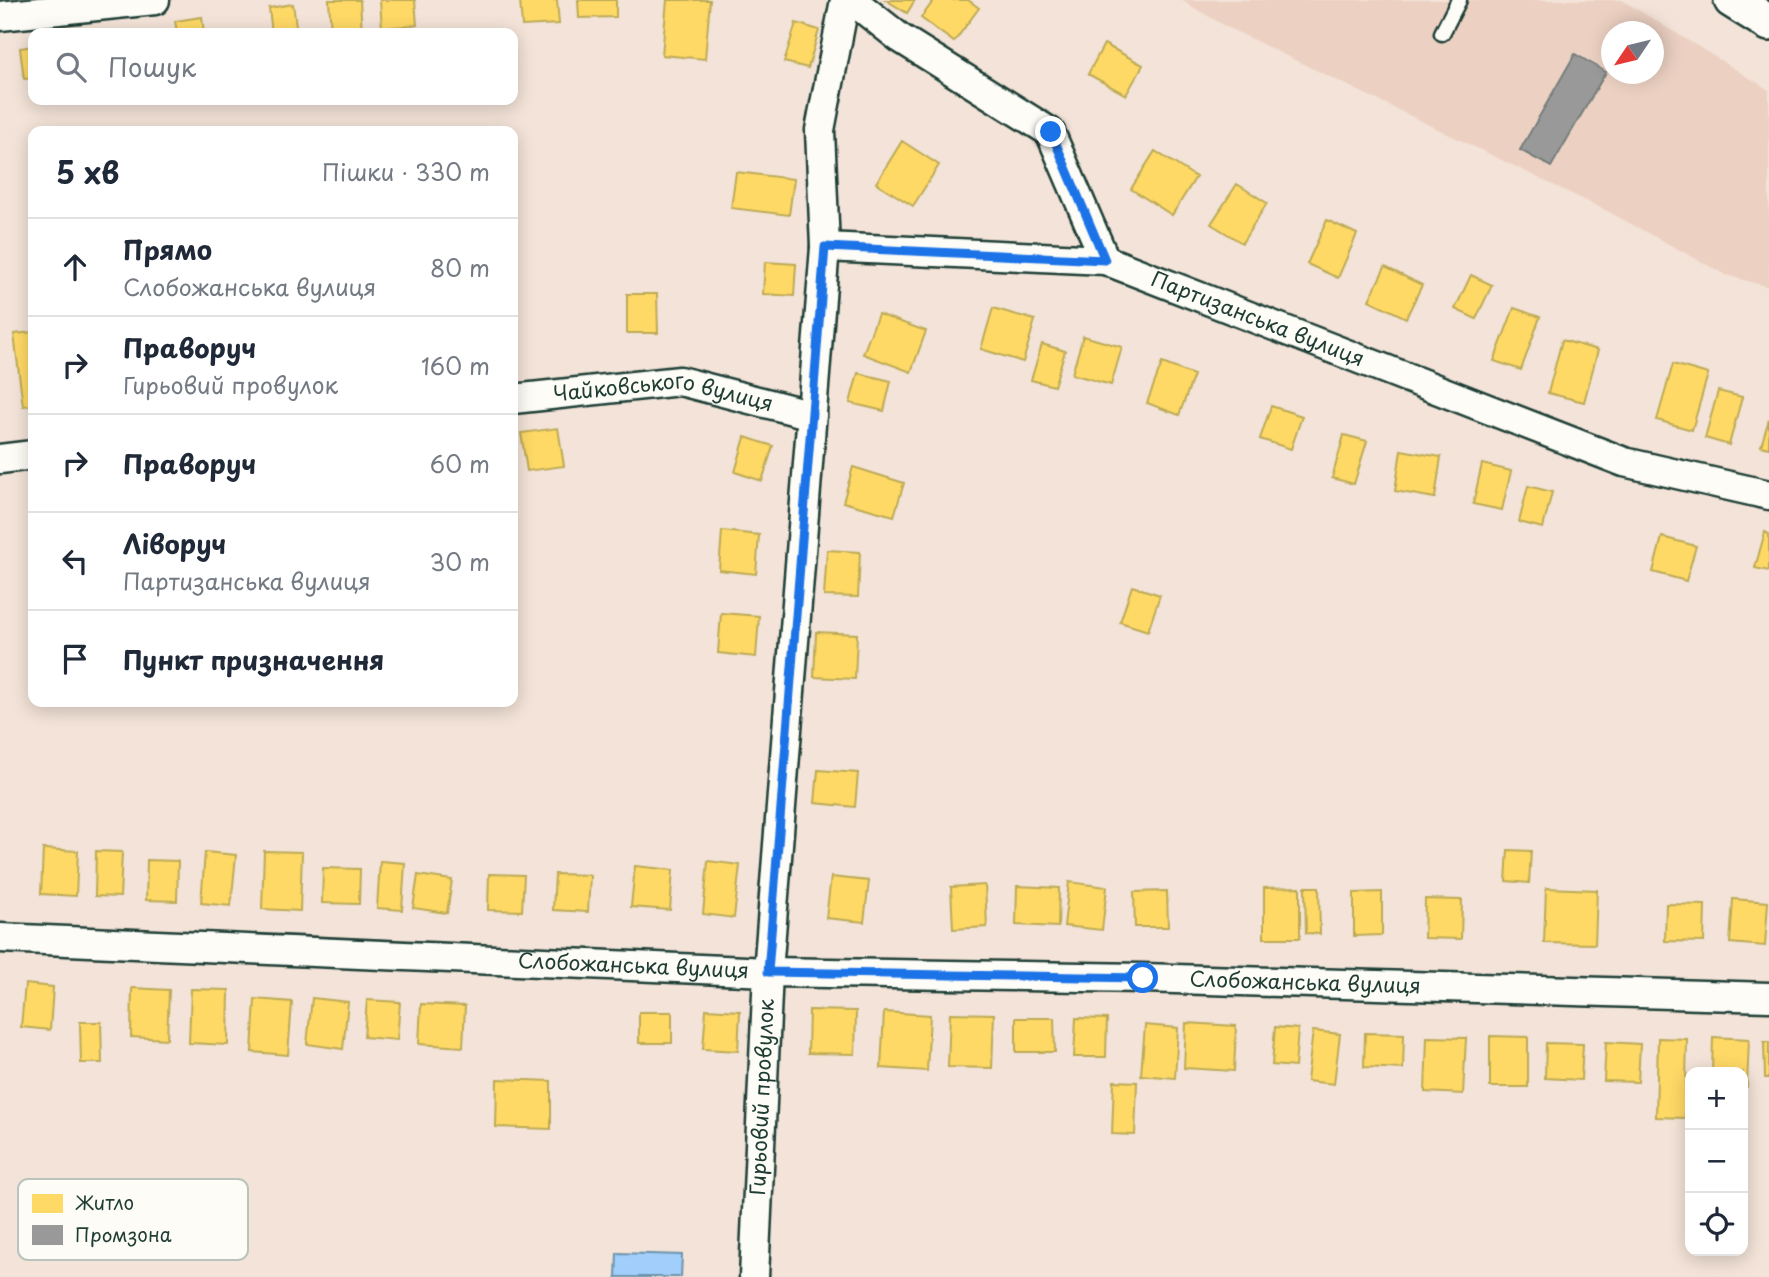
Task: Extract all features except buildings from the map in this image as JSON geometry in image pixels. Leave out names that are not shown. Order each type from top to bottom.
[{"type":"street","name":"Гирьовий провулок","points":[[754,1277],[768,972],[825,247],[820,130],[845,0]]},
{"type":"street","points":[[852,0],[900,38],[1051,132],[1105,260]]},
{"type":"street","points":[[1732,0],[1769,23]]},
{"type":"street","points":[[0,16],[144,1]]},
{"type":"street","name":"Партизанська вулиця","points":[[825,247],[1105,260],[1624,462],[1769,495]]},
{"type":"street","name":"Чайковського вулиця","points":[[518,398],[680,381],[812,415]]},
{"type":"street","points":[[0,459],[28,456]]},
{"type":"street","name":"Слобожанська вулиця","points":[[0,938],[768,972],[1143,978],[1769,997]]},
{"type":"lane","points":[[1441,33],[1459,0]]},
{"type":"shaded area","points":[[1181,0],[1622,0],[1656,21],[1601,21],[1601,84],[1664,84],[1664,26],[1769,90],[1769,287],[1726,275],[1607,211],[1225,26]]},
{"type":"water","points":[[617,1253],[682,1255],[681,1277],[616,1277]]},
{"type":"route","points":[[1051,132],[1105,260],[825,247],[768,972],[1143,978]]}]
